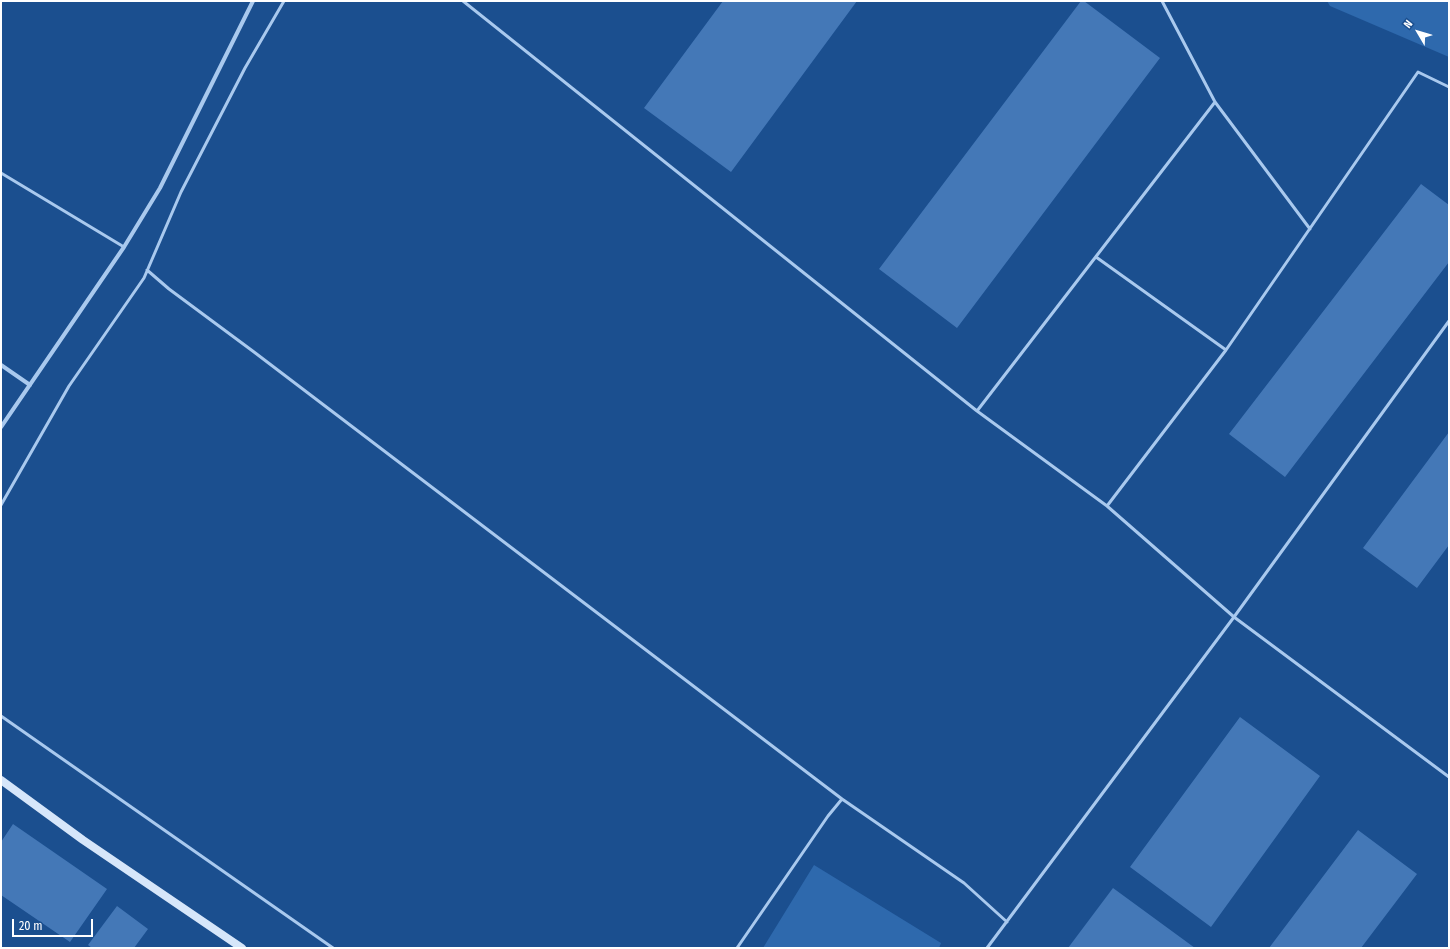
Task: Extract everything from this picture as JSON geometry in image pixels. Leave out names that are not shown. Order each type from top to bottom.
[{"type":"street","points":[[1,427],[124,247],[160,188],[253,1]]},
{"type":"street","points":[[1,365],[30,385]]},
{"type":"street","points":[[1,780],[83,840],[242,948]]},
{"type":"lane","points":[[1,505],[69,386],[144,278],[184,186],[245,68],[284,1]]},
{"type":"lane","points":[[463,1],[977,411],[1107,506],[1234,617],[1449,777]]},
{"type":"lane","points":[[1162,1],[1215,102],[1310,229]]},
{"type":"lane","points":[[1107,506],[1226,350],[1418,72],[1449,87]]},
{"type":"lane","points":[[977,411],[1215,102]]},
{"type":"lane","points":[[1,173],[124,247]]},
{"type":"lane","points":[[1096,257],[1226,350]]},
{"type":"lane","points":[[147,270],[169,289],[254,352],[842,800],[964,883],[1007,922]]},
{"type":"lane","points":[[987,948],[1234,617],[1449,321]]},
{"type":"lane","points":[[1,716],[333,948]]},
{"type":"lane","points":[[737,948],[828,816],[842,800]]},
{"type":"shaded area","points":[[1327,1],[1449,1],[1449,57],[1330,6]]},
{"type":"shaded area","points":[[814,865],[941,943],[939,948],[763,948]]},
{"type":"building","points":[[723,1],[857,1],[731,172],[644,108]]},
{"type":"building","points":[[1081,1],[1084,1],[1160,58],[957,328],[879,269]]},
{"type":"building","points":[[1421,184],[1449,205],[1449,262],[1285,477],[1229,434]]},
{"type":"building","points":[[1449,432],[1449,545],[1417,588],[1363,548]]},
{"type":"building","points":[[1240,717],[1320,776],[1211,927],[1130,867]]},
{"type":"building","points":[[13,824],[107,889],[70,942],[1,895],[1,842]]},
{"type":"building","points":[[1358,830],[1417,874],[1361,948],[1269,948]]},
{"type":"building","points":[[1113,888],[1195,948],[1068,948]]},
{"type":"building","points":[[117,906],[148,929],[134,948],[92,948],[88,945]]}]
